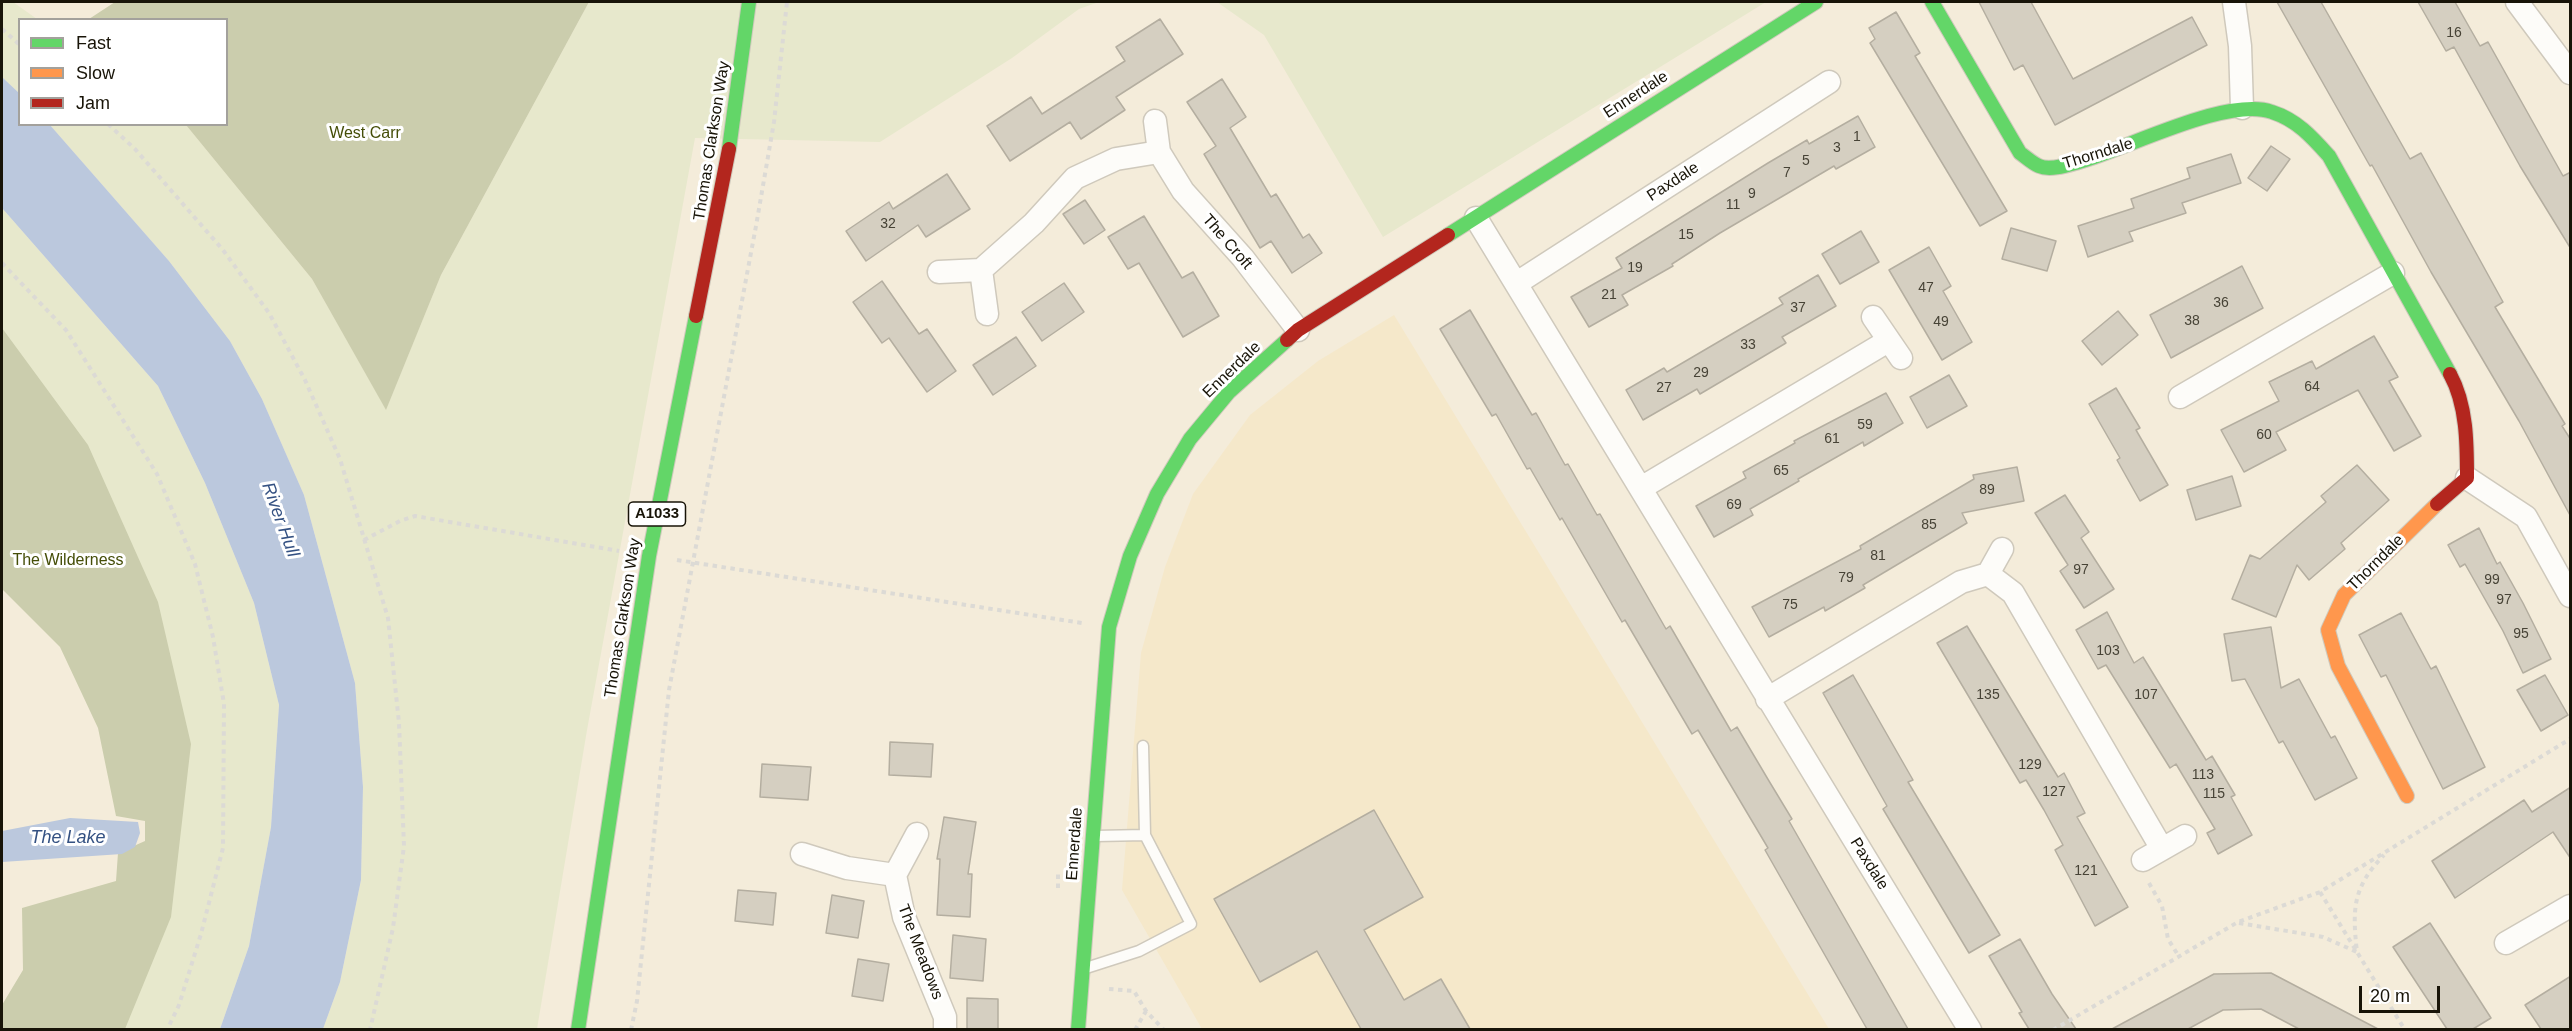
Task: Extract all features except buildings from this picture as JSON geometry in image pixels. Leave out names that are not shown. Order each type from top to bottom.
[{"type":"main road","name":"Thomas Clarkson Way","points":[[578,1029],[650,556],[729,152],[749,2]]},
{"type":"main road","name":"Ennerdale","points":[[1078,1029],[1109,627],[1130,556],[1157,494],[1190,439],[1229,392],[1298,330],[1816,2]]},
{"type":"main road","name":"Thorndale","points":[[1932,2],[2020,153],[2040,167],[2061,168],[2242,108],[2271,111],[2303,127],[2329,156],[2459,391],[2467,450],[2467,478],[2425,514],[2344,595],[2328,630],[2338,666],[2407,796]]},
{"type":"street","points":[[2234,2],[2240,46],[2242,108]]},
{"type":"street","points":[[2517,2],[2571,73]]},
{"type":"street","name":"Paxdale","points":[[1517,283],[1829,82]]},
{"type":"street","name":"The Croft","points":[[1155,121],[1159,152],[1183,191],[1243,258],[1298,330]]},
{"type":"street","points":[[939,272],[981,270],[1034,223],[1075,178],[1116,159],[1159,152]]},
{"type":"street","name":"Paxdale","points":[[1476,218],[1970,1029]]},
{"type":"street","points":[[981,270],[987,314]]},
{"type":"street","points":[[2180,397],[2393,273]]},
{"type":"street","points":[[1641,488],[1894,349],[1873,317]]},
{"type":"street","points":[[2467,478],[2526,517],[2571,596]]},
{"type":"street","points":[[1767,699],[1961,582],[1988,574],[2002,549]]},
{"type":"street","points":[[1988,574],[2013,593],[2162,849]]},
{"type":"street","points":[[802,854],[847,868],[895,875],[917,834]]},
{"type":"street","points":[[2143,860],[2185,836]]},
{"type":"street","name":"The Meadows","points":[[895,875],[904,916],[945,1017],[945,1029]]},
{"type":"street","points":[[2506,943],[2571,906]]},
{"type":"lane","points":[[1083,969],[1139,951],[1191,924],[1145,835],[1143,746]]},
{"type":"lane","points":[[1092,836],[1145,835]]},
{"type":"path","points":[[631,1029],[638,1001],[669,690],[774,122],[787,2]]},
{"type":"path","points":[[2,29],[18,43]]},
{"type":"path","points":[[110,126],[135,149],[223,250],[269,313],[305,380],[340,459],[388,618],[399,723],[404,846],[393,928],[370,1029]]},
{"type":"path","points":[[2,263],[66,330],[157,474],[195,564],[213,637],[224,704],[223,848],[198,944],[179,1005],[167,1029]]},
{"type":"path","points":[[364,540],[400,521],[415,516],[650,556],[1109,627]]},
{"type":"path","points":[[2054,1029],[2238,922],[2320,892],[2571,739]]},
{"type":"path","points":[[2357,952],[2354,924],[2358,890],[2369,871],[2389,849]]},
{"type":"path","points":[[2143,860],[2144,874],[2162,906],[2168,939],[2178,955]]},
{"type":"path","points":[[2320,892],[2405,1029]]},
{"type":"path","points":[[2238,922],[2323,937],[2357,952]]},
{"type":"path","points":[[1135,1029],[1146,1011]]},
{"type":"shaded area","points":[[1394,315],[1829,1029],[1202,1029],[1122,890],[1141,653],[1165,567],[1193,494],[1250,415],[1318,361]]},
{"type":"green space","points":[[2,2],[13,2],[36,18],[18,18],[18,92],[2,77]]},
{"type":"green space","name":"West Carr","points":[[115,2],[589,2],[441,275],[386,410],[312,279],[187,126],[228,126],[228,18],[91,18]]},
{"type":"green space","points":[[589,2],[1099,2],[1079,9],[1012,58],[880,142],[695,138],[587,730],[537,1029],[323,1029],[340,982],[361,880],[363,787],[355,683],[304,495],[262,399],[230,341],[169,261],[51,126],[187,126],[312,279],[386,409],[441,275]]},
{"type":"green space","points":[[1217,2],[1766,2],[1383,237],[1264,35]]},
{"type":"green space","points":[[2,208],[158,386],[205,483],[254,603],[279,705],[271,827],[249,946],[220,1029],[85,1029],[156,872],[169,684],[2,351]]},
{"type":"green space","name":"The Wilderness","points":[[2,328],[88,445],[158,602],[191,744],[171,917],[125,1029],[2,1029],[2,1005],[23,970],[22,908],[116,881],[118,853],[145,841],[145,821],[116,816],[98,728],[60,647],[2,589]]},
{"type":"water","name":"River Hull","points":[[2,77],[18,92],[18,126],[51,126],[169,261],[230,341],[262,399],[304,495],[355,683],[363,787],[361,880],[340,982],[323,1029],[220,1029],[249,946],[271,827],[279,705],[254,603],[205,483],[158,386],[2,208]]},
{"type":"water","name":"The Lake","points":[[70,818],[138,822],[140,833],[135,847],[122,854],[2,862],[2,831]]},
{"type":"traffic: fast","points":[[729,149],[749,2]]},
{"type":"traffic: fast","points":[[1448,235],[1816,2]]},
{"type":"traffic: fast","points":[[1932,2],[2020,153],[2039,166],[2054,168],[2079,162],[2177,126],[2230,111],[2253,109],[2272,112],[2297,124],[2329,156],[2450,374]]},
{"type":"traffic: fast","points":[[578,1030],[649,556],[696,316]]},
{"type":"traffic: fast","points":[[1078,1030],[1109,627],[1130,556],[1157,494],[1190,439],[1229,392],[1287,340]]},
{"type":"traffic: slow","points":[[2407,796],[2338,666],[2328,630],[2344,595],[2437,504]]},
{"type":"traffic: jam","points":[[696,316],[729,149]]},
{"type":"traffic: jam","points":[[1287,340],[1298,330],[1448,235]]},
{"type":"traffic: jam","points":[[2437,504],[2467,478],[2463,412],[2450,374]]}]
